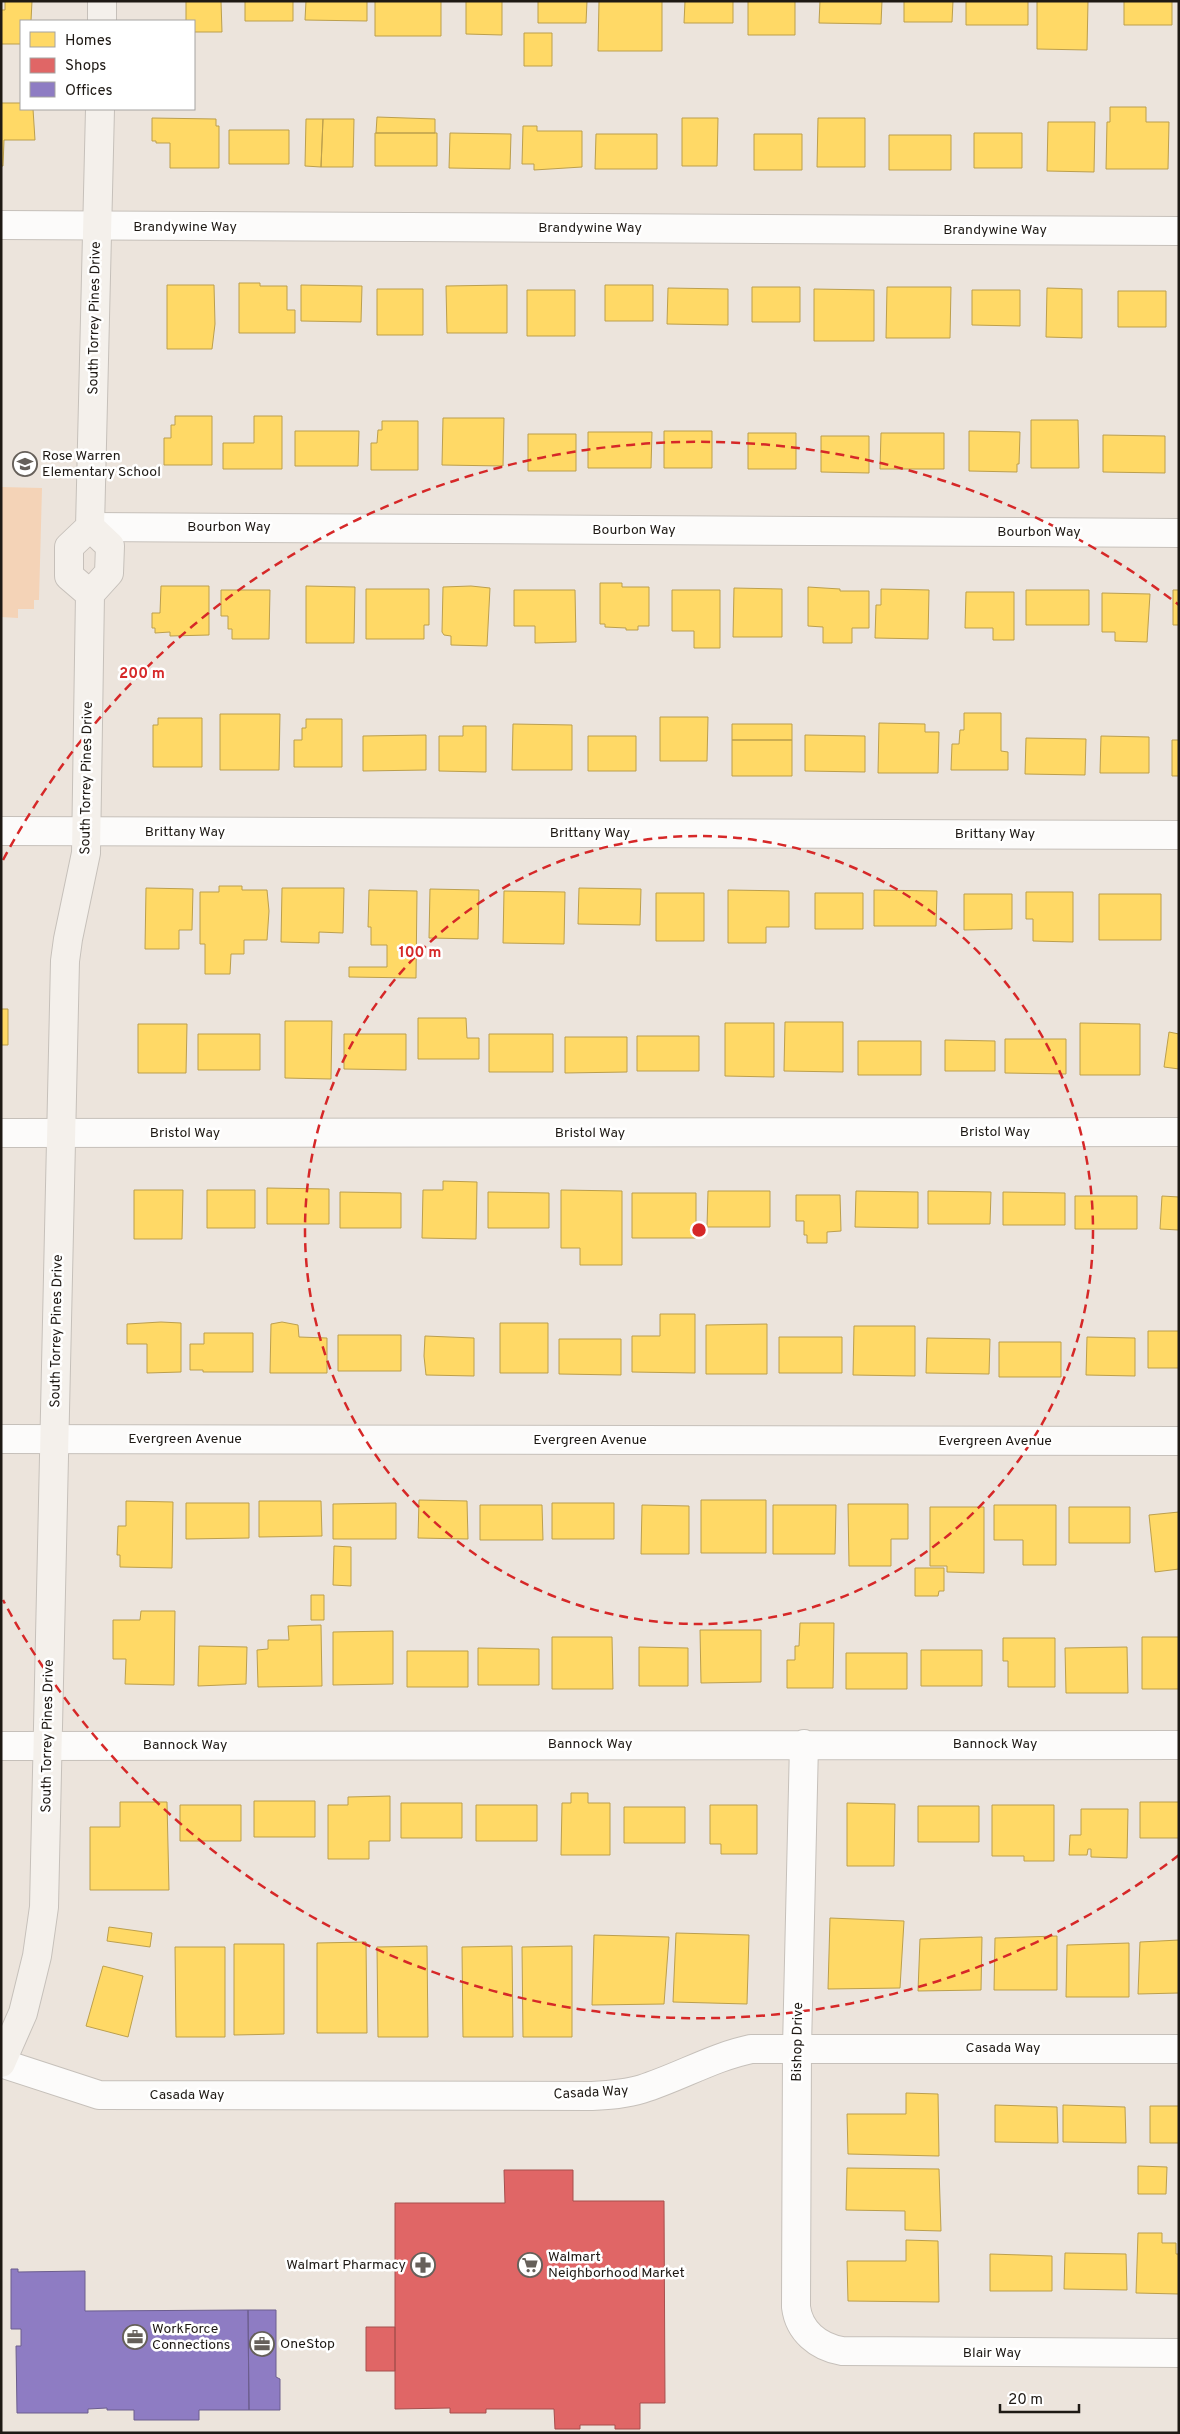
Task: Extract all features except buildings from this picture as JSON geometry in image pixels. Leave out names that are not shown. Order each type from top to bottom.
[{"type":"main road","points":[[102,1],[102,20]]},
{"type":"main road","name":"South Torrey Pines Drive","points":[[90,527],[100,110]]},
{"type":"main road","points":[[90,527],[110,546],[109,573],[90,594],[69,576],[69,547],[90,527]]},
{"type":"main road","name":"South Torrey Pines Drive","points":[[1,2063],[23,2013],[38,1956],[44,1907],[66,961],[68,939],[84,870],[87,832],[90,594]]},
{"type":"street","name":"Brandywine Way","points":[[1,225],[1179,231]]},
{"type":"street","name":"Bourbon Way","points":[[90,527],[1179,533]]},
{"type":"street","name":"Brittany Way","points":[[1,831],[1179,835]]},
{"type":"street","name":"Bristol Way","points":[[1,1133],[1179,1132]]},
{"type":"street","name":"Evergreen Avenue","points":[[1,1438],[1179,1441]]},
{"type":"street","name":"Bishop Drive","points":[[804,1744],[798,2048],[796,2307],[802,2327],[810,2336]]},
{"type":"street","name":"Bannock Way","points":[[1,1746],[1179,1745]]},
{"type":"street","name":"Casada Way","points":[[1,2063],[99,2095],[592,2096],[618,2095],[642,2089],[728,2054],[751,2049],[1179,2049]]},
{"type":"street","name":"Blair Way","points":[[810,2336],[823,2345],[842,2351],[1179,2353]]},
{"type":"shaded area","points":[[1,487],[42,488],[39,600],[34,600],[34,609],[18,609],[18,618],[1,617]]},
{"type":"place","name":"Rose Warren Elementary School","points":[[25,464]]},
{"type":"place","name":"Walmart Pharmacy","points":[[423,2265]]},
{"type":"place","name":"Walmart Neighborhood Market","points":[[530,2265]]},
{"type":"place","name":"WorkForce Connections","points":[[135,2337]]},
{"type":"place","name":"OneStop","points":[[262,2344]]}]
